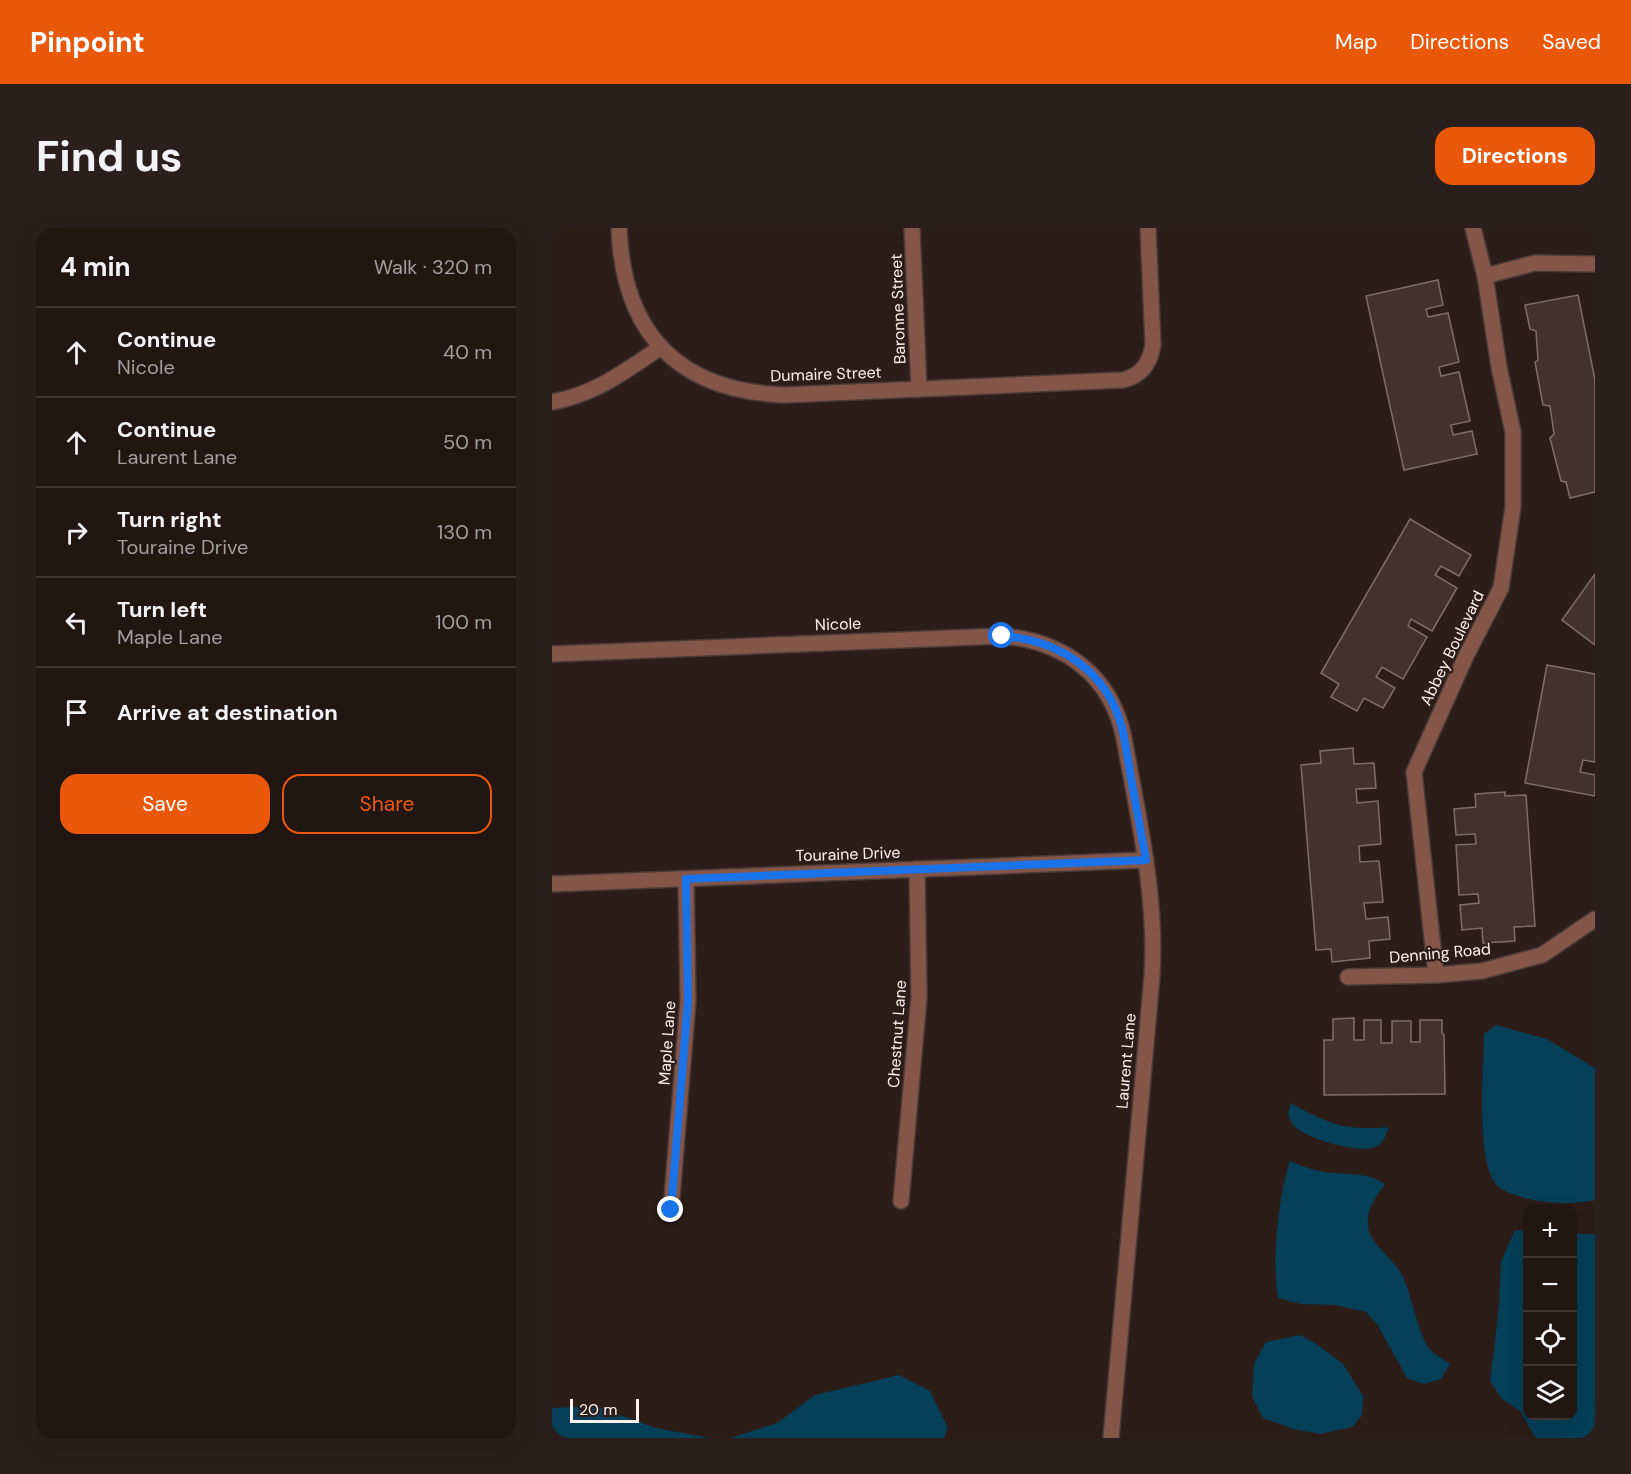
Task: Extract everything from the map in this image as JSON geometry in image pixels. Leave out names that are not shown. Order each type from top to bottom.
[{"type":"street","name":"Dumaire Street","points":[[619,228],[622,268],[630,296],[646,329],[661,347],[691,371],[716,383],[741,391],[784,395],[1115,381],[1134,376],[1148,362],[1153,345],[1148,228]]},
{"type":"street","name":"Baronne Street","points":[[912,228],[919,389]]},
{"type":"street","name":"Abbey Boulevard","points":[[1436,975],[1414,772],[1466,656],[1502,588],[1514,507],[1513,432],[1499,367],[1485,276],[1473,228]]},
{"type":"street","points":[[1485,276],[1535,263],[1595,264]]},
{"type":"street","points":[[552,402],[580,396],[599,387],[661,347]]},
{"type":"street","name":"Nicole","points":[[552,654],[1002,636],[1039,642],[1058,649],[1077,660],[1107,693]]},
{"type":"street","name":"Laurent Lane","points":[[1107,693],[1122,726],[1146,860],[1153,918],[1152,967],[1112,1438]]},
{"type":"street","name":"Touraine Drive","points":[[552,884],[1146,860]]},
{"type":"street","name":"Chestnut Lane","points":[[901,1201],[919,997],[917,869]]},
{"type":"street","name":"Maple Lane","points":[[671,1210],[688,1001],[686,879]]},
{"type":"street","name":"Denning Road","points":[[1348,977],[1436,975],[1482,971],[1542,955],[1595,919]]},
{"type":"water","points":[[1496,1025],[1547,1039],[1595,1068],[1595,1200],[1561,1203],[1530,1199],[1500,1188],[1492,1177],[1484,1140],[1482,1092],[1484,1034]]},
{"type":"water","points":[[1291,1103],[1327,1121],[1349,1127],[1389,1127],[1384,1140],[1377,1146],[1359,1149],[1347,1147],[1323,1141],[1295,1127],[1288,1115]]},
{"type":"water","points":[[1290,1161],[1323,1172],[1370,1177],[1385,1184],[1370,1208],[1369,1232],[1404,1279],[1428,1347],[1450,1364],[1441,1379],[1424,1384],[1407,1378],[1377,1324],[1366,1312],[1335,1305],[1301,1304],[1278,1298],[1277,1229],[1282,1192]]},
{"type":"water","points":[[1515,1230],[1523,1231],[1523,1416],[1520,1411],[1502,1399],[1490,1381],[1499,1308],[1501,1262]]},
{"type":"water","points":[[1577,1234],[1595,1234],[1595,1438],[1536,1438],[1525,1420],[1577,1420]]},
{"type":"water","points":[[1300,1335],[1343,1364],[1363,1396],[1362,1415],[1352,1427],[1321,1434],[1293,1429],[1263,1418],[1252,1396],[1254,1364],[1266,1342]]},
{"type":"water","points":[[899,1375],[930,1391],[948,1428],[944,1438],[730,1438],[777,1423],[815,1395]]},
{"type":"water","points":[[595,1406],[656,1428],[710,1438],[552,1438],[552,1408]]},
{"type":"building","points":[[1438,280],[1443,305],[1426,309],[1428,317],[1448,313],[1459,362],[1439,367],[1441,376],[1459,372],[1470,421],[1451,425],[1453,435],[1472,431],[1477,454],[1404,470],[1366,296]]},
{"type":"building","points":[[1578,295],[1595,380],[1595,492],[1570,498],[1566,482],[1561,481],[1550,438],[1554,434],[1550,406],[1543,405],[1535,362],[1538,360],[1536,331],[1530,329],[1525,305]]},
{"type":"building","points":[[1410,519],[1471,555],[1459,576],[1441,566],[1435,575],[1457,588],[1432,631],[1411,619],[1408,626],[1427,637],[1403,679],[1382,667],[1376,677],[1395,688],[1383,708],[1364,698],[1357,711],[1331,697],[1339,684],[1321,673]]},
{"type":"building","points":[[1595,574],[1595,645],[1562,620]]},
{"type":"building","points":[[1547,665],[1595,674],[1595,762],[1583,760],[1580,772],[1595,775],[1595,796],[1525,783]]},
{"type":"building","points":[[1353,748],[1354,764],[1374,763],[1376,788],[1356,789],[1357,803],[1378,801],[1381,844],[1359,846],[1360,862],[1379,861],[1383,902],[1364,903],[1366,919],[1388,917],[1390,939],[1369,941],[1370,958],[1332,962],[1331,949],[1316,950],[1301,765],[1321,763],[1320,751]]},
{"type":"building","points":[[1505,792],[1505,796],[1526,795],[1535,926],[1514,927],[1515,941],[1483,943],[1482,928],[1462,930],[1460,905],[1479,903],[1478,894],[1459,895],[1456,845],[1476,844],[1475,834],[1456,835],[1454,809],[1476,807],[1475,794]]},
{"type":"building","points":[[1354,1018],[1354,1040],[1364,1040],[1364,1020],[1381,1020],[1381,1043],[1392,1043],[1392,1021],[1411,1021],[1411,1042],[1420,1042],[1420,1020],[1442,1020],[1445,1094],[1324,1095],[1324,1040],[1333,1040],[1333,1019]]},
{"type":"route","points":[[671,1210],[688,1001],[686,879],[1146,860],[1122,726],[1107,693],[1077,660],[1058,649],[1039,642],[1002,636]]}]
